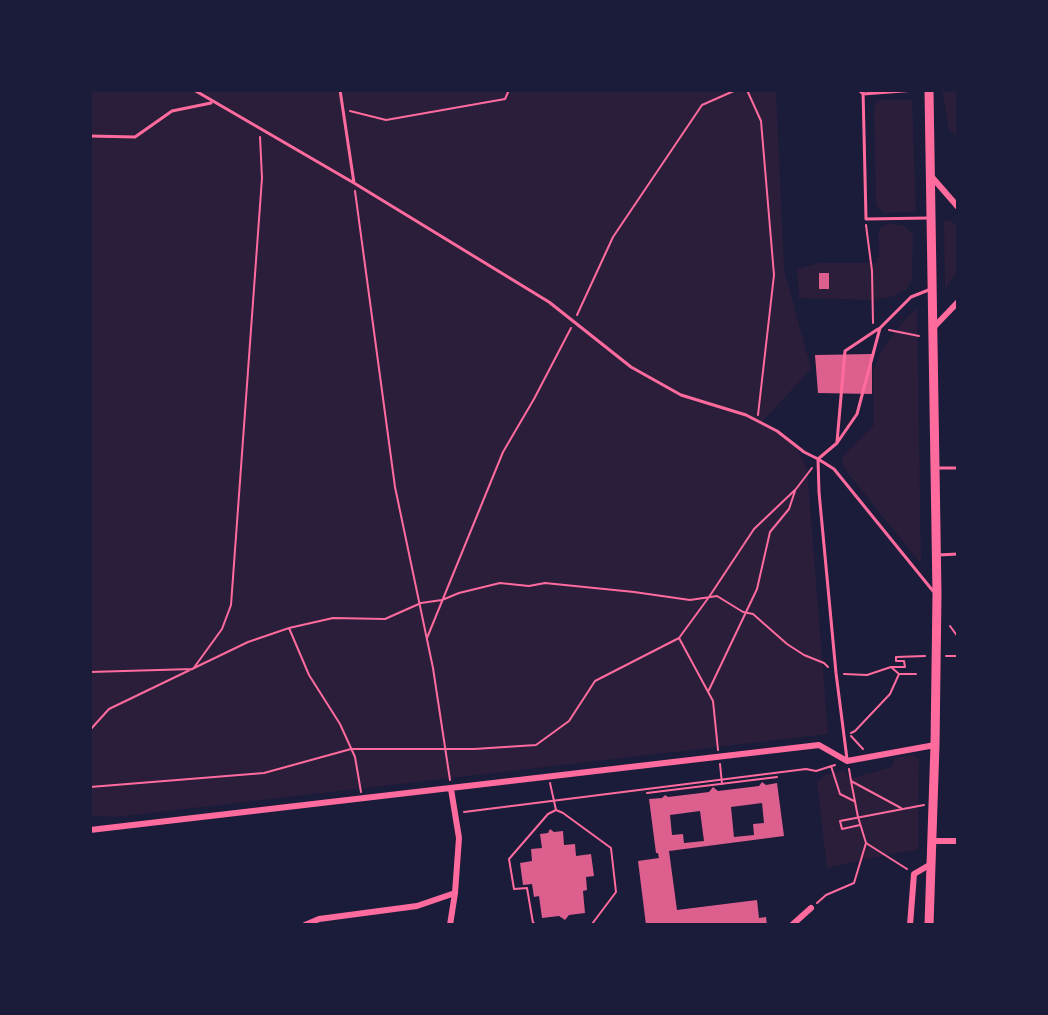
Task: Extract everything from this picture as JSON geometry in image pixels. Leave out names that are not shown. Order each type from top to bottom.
[{"type":"main road","points":[[929,90],[937,594],[929,925]]},
{"type":"street","points":[[930,176],[958,207]]},
{"type":"street","points":[[932,329],[958,302]]},
{"type":"street","points":[[90,830],[819,745],[847,761],[935,746]]},
{"type":"street","points":[[450,925],[459,838],[451,789]]},
{"type":"street","points":[[932,841],[958,842]]},
{"type":"street","points":[[910,925],[914,874],[931,864]]},
{"type":"street","points":[[305,925],[319,920],[417,906],[455,893]]},
{"type":"street","points":[[792,925],[811,908]]},
{"type":"lane","points":[[194,90],[354,183],[539,296],[631,367],[681,395],[746,415],[777,431],[804,452],[834,469],[937,594]]},
{"type":"lane","points":[[340,90],[354,183]]},
{"type":"lane","points":[[916,90],[862,91],[866,219],[930,218]]},
{"type":"lane","points":[[90,136],[135,137],[172,111],[213,102]]},
{"type":"lane","points":[[837,443],[845,351],[880,328],[911,297],[932,289]]},
{"type":"lane","points":[[818,459],[837,443],[857,414],[880,328]]},
{"type":"lane","points":[[818,459],[836,673],[847,761]]},
{"type":"lane","points":[[935,468],[958,468]]},
{"type":"lane","points":[[936,555],[958,554]]},
{"type":"path","points":[[343,110],[386,120],[505,99],[509,90]]},
{"type":"path","points":[[427,638],[503,452],[534,399],[574,322],[614,237],[702,105],[735,90]]},
{"type":"path","points":[[747,90],[761,121],[774,275],[757,421]]},
{"type":"path","points":[[193,669],[222,629],[231,605],[262,178],[259,129]]},
{"type":"path","points":[[354,183],[395,488],[421,603],[451,789]]},
{"type":"path","points":[[866,219],[872,271],[873,332]]},
{"type":"path","points":[[880,328],[919,336]]},
{"type":"path","points":[[90,787],[264,773],[351,748],[474,749],[536,745],[569,721],[595,681],[679,638],[754,529],[796,489],[818,459]]},
{"type":"path","points":[[708,692],[757,589],[770,532],[789,509],[796,489]]},
{"type":"path","points":[[90,730],[110,710],[248,642],[289,628],[333,618],[385,619],[421,603],[442,600],[459,593],[500,583],[529,586],[545,583],[690,600],[717,596],[746,613],[753,614],[787,644],[804,655],[824,663],[836,673],[867,675],[891,667],[905,667],[904,661],[896,661],[896,657]]},
{"type":"path","points":[[950,626],[958,637]]},
{"type":"path","points":[[289,628],[309,675],[340,724],[351,748],[355,758],[362,799]]},
{"type":"path","points":[[679,638],[713,700],[722,784]]},
{"type":"path","points":[[891,667],[899,675],[916,674]]},
{"type":"path","points":[[90,672],[193,669]]},
{"type":"path","points":[[843,736],[855,731],[890,694],[899,675]]},
{"type":"path","points":[[849,733],[863,749]]},
{"type":"path","points":[[455,813],[760,774],[806,769],[816,771],[847,761],[858,817],[866,843],[854,883],[826,895],[811,908]]},
{"type":"path","points":[[831,766],[840,794],[855,801]]},
{"type":"path","points":[[760,774],[761,779]]},
{"type":"path","points":[[549,777],[556,810]]},
{"type":"path","points":[[647,793],[777,777]]},
{"type":"path","points":[[851,781],[901,808]]},
{"type":"path","points":[[663,786],[664,791]]},
{"type":"path","points":[[861,825],[842,829],[840,821],[901,808],[933,804]]},
{"type":"path","points":[[537,925],[533,923],[527,888],[514,889],[509,859],[548,814],[556,810]]},
{"type":"path","points":[[556,810],[611,848],[616,891],[592,924],[585,925]]},
{"type":"path","points":[[866,843],[914,874]]},
{"type":"shaded area","points":[[90,90],[776,90],[784,270],[811,369],[763,421],[796,447],[807,468],[828,734],[116,817],[90,816]]},
{"type":"shaded area","points":[[942,90],[958,90],[958,138],[949,129]]},
{"type":"shaded area","points":[[912,100],[916,212],[884,213],[876,205],[874,108],[877,101]]},
{"type":"shaded area","points":[[944,220],[952,221],[958,228],[958,270],[945,290]]},
{"type":"shaded area","points":[[890,223],[904,226],[913,234],[912,279],[907,289],[895,296],[874,300],[799,298],[797,269],[819,263],[876,263],[879,252],[878,235],[881,227]]},
{"type":"shaded area","points":[[917,309],[921,564],[842,463],[843,456],[874,425],[873,371],[882,349],[906,318]]},
{"type":"shaded area","points":[[913,755],[919,760],[918,850],[827,868],[817,781],[825,775],[845,770],[849,779],[892,767],[895,758]]},
{"type":"building","points":[[819,273],[829,273],[829,289],[819,289]]},
{"type":"building","points":[[872,354],[872,394],[818,393],[815,355]]},
{"type":"building","points":[[762,782],[766,785],[777,783],[784,836],[669,851],[677,910],[757,900],[759,918],[766,917],[767,925],[646,925],[638,861],[659,858],[656,853],[649,799],[662,798],[665,795],[668,797],[709,792],[713,787],[718,791],[759,786]],"holes":[[[762,803],[764,823],[753,824],[754,835],[734,837],[731,807]],[[700,811],[704,841],[684,843],[683,834],[672,835],[670,815]]]},
{"type":"building","points":[[550,829],[554,832],[563,831],[564,845],[575,844],[576,856],[591,854],[594,876],[586,877],[587,890],[583,891],[585,913],[569,915],[565,920],[559,916],[542,918],[539,896],[534,897],[532,884],[523,885],[520,863],[532,861],[531,849],[542,848],[540,834],[548,833]]}]
